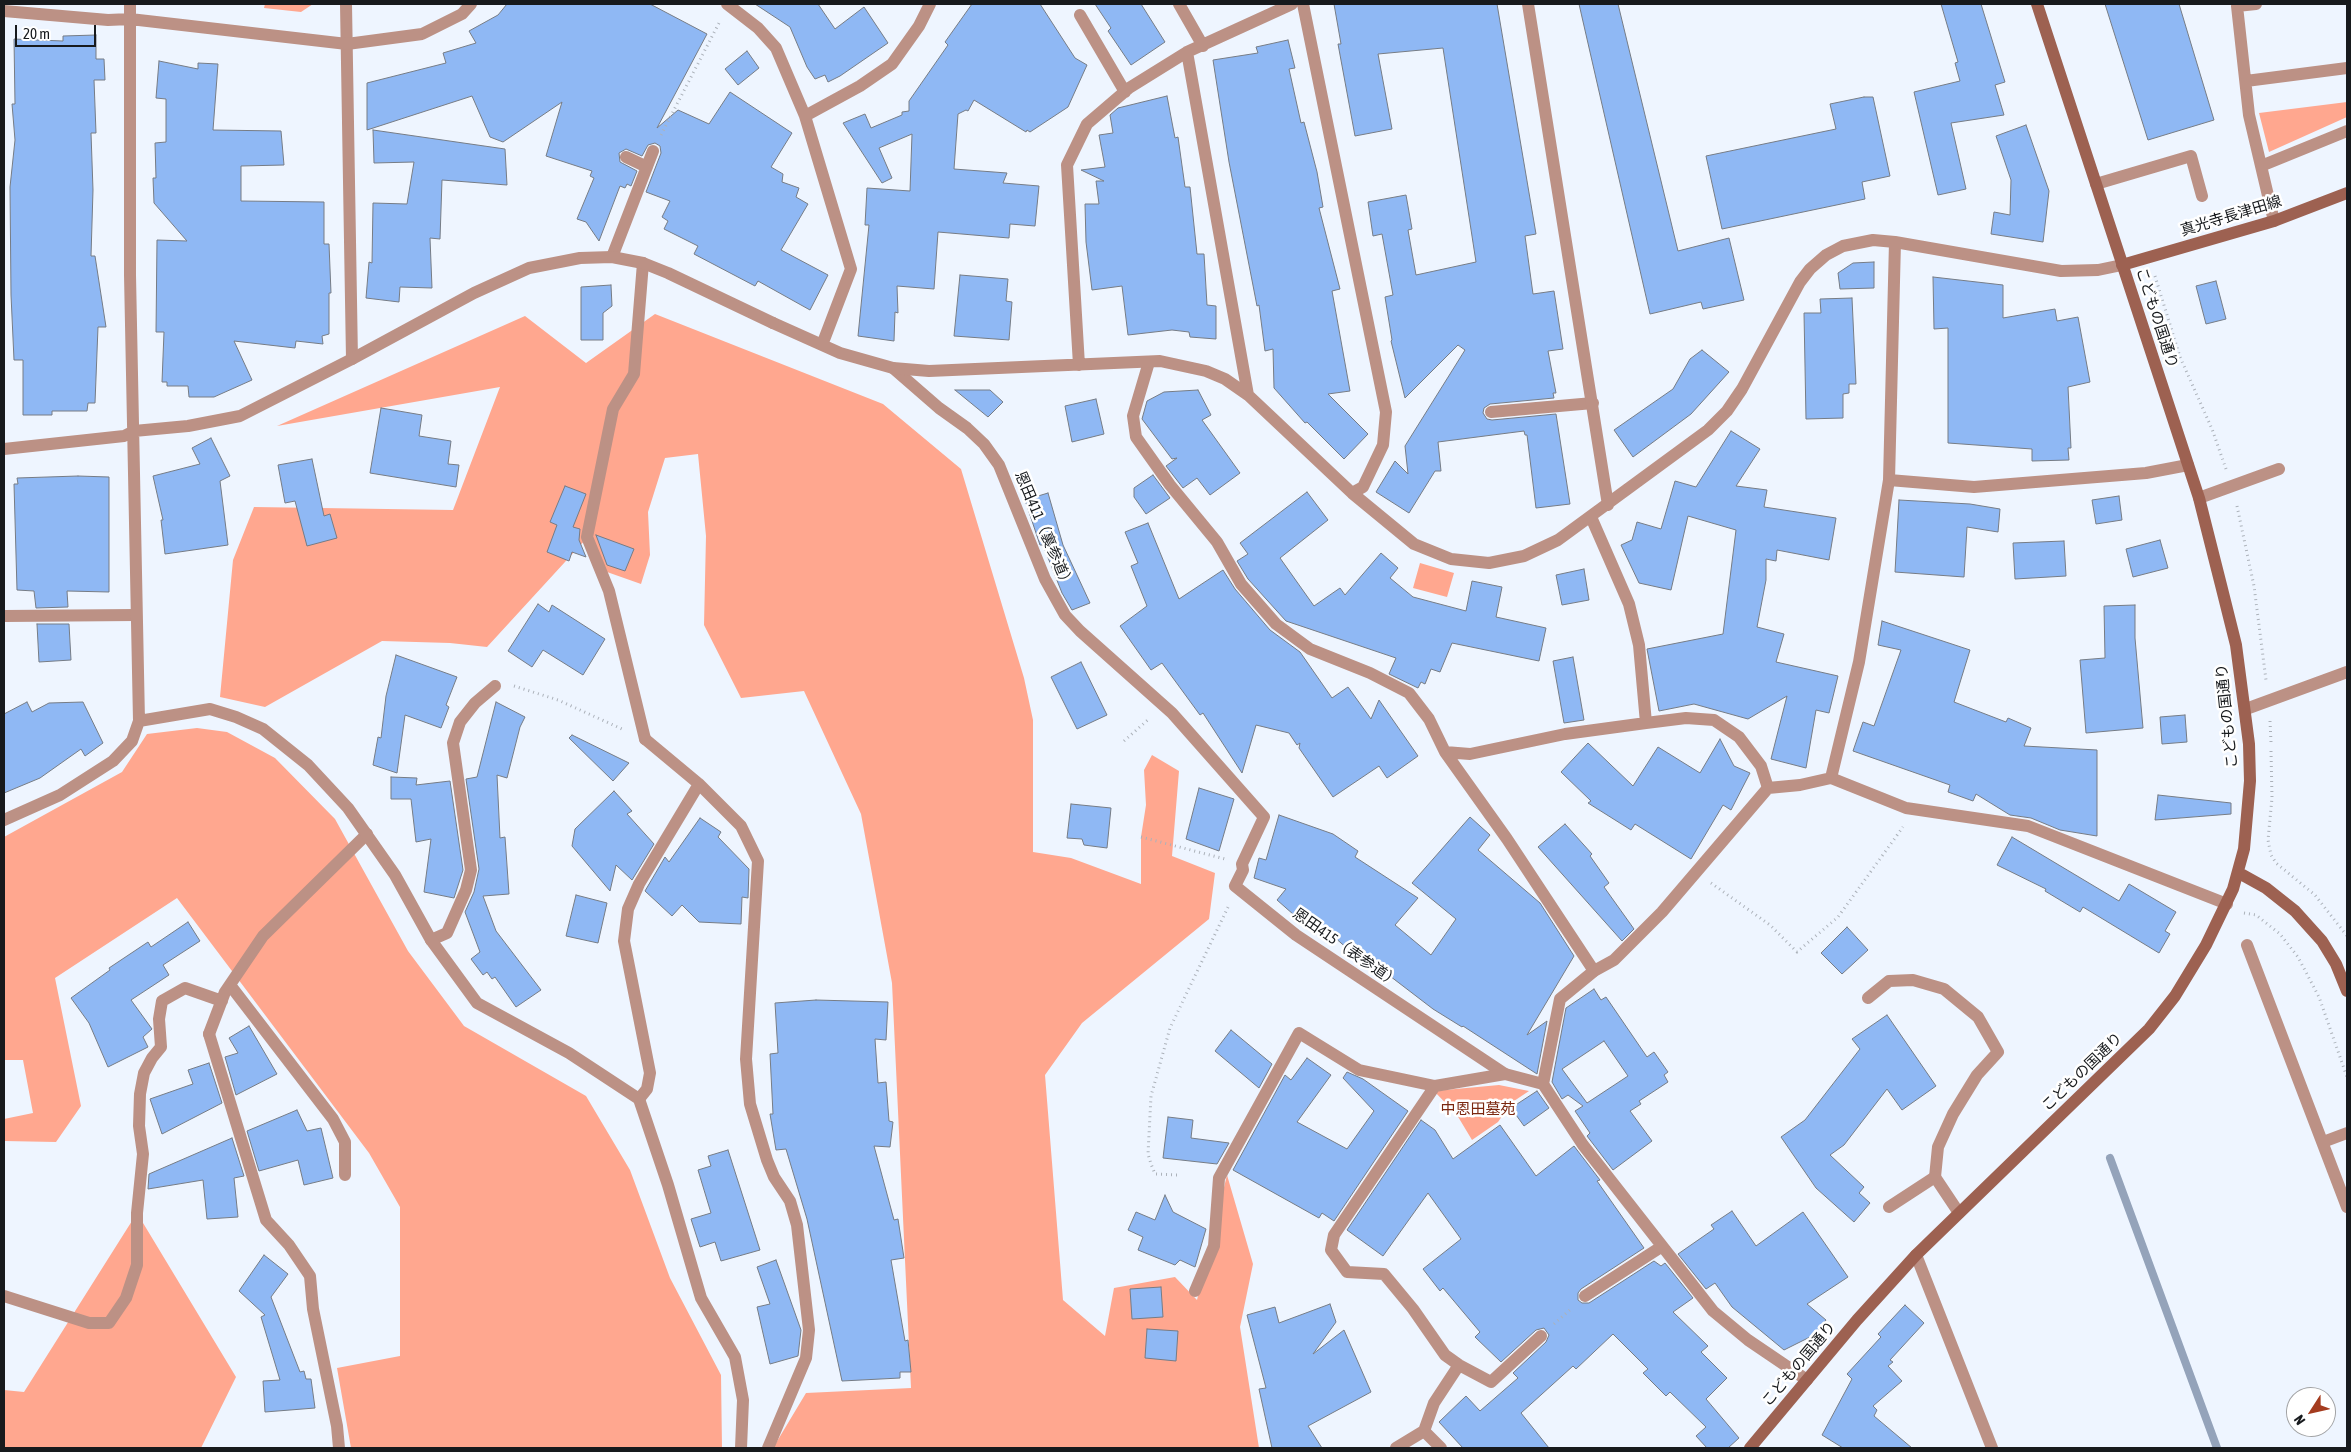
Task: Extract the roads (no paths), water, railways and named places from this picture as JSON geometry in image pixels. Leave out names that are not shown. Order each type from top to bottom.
[{"type":"main road","name":"こどもの国通り","points":[[1750,1448],[1857,1320],[1916,1255],[2149,1029],[2175,996],[2194,966],[2227,904],[2239,873],[2248,824],[2250,744],[2236,645],[2199,498],[2037,4]]},
{"type":"main road","name":"真光寺長津田線","points":[[2122,265],[2274,221],[2347,192]]},
{"type":"main road","points":[[2239,873],[2266,888],[2295,911],[2322,941],[2336,964],[2347,991]]},
{"type":"street","points":[[4,820],[60,795],[113,761],[132,741],[139,721],[130,275],[130,4]]},
{"type":"street","points":[[346,4],[352,359]]},
{"type":"street","points":[[4,11],[108,20],[130,19],[347,44],[422,34],[462,14],[471,4]]},
{"type":"street","points":[[727,4],[758,28],[776,48],[805,116],[851,269],[822,345]]},
{"type":"street","points":[[805,116],[860,86],[892,64],[918,26],[930,4]]},
{"type":"street","points":[[1179,4],[1203,46]]},
{"type":"street","points":[[1080,365],[1066,165],[1087,124],[1125,92],[1187,52],[1292,4]]},
{"type":"street","points":[[1303,4],[1386,412],[1383,445],[1357,490]]},
{"type":"street","points":[[1528,4],[1608,505]]},
{"type":"street","points":[[2256,4],[2238,6],[2249,115],[2274,221]]},
{"type":"street","points":[[1080,15],[1125,92]]},
{"type":"street","points":[[1187,52],[1248,395]]},
{"type":"street","points":[[2246,81],[2347,68]]},
{"type":"street","points":[[2261,166],[2347,131]]},
{"type":"street","points":[[612,257],[653,151]]},
{"type":"street","points":[[2096,184],[2191,156],[2202,196]]},
{"type":"street","points":[[626,157],[647,167]]},
{"type":"street","points":[[4,449],[124,436],[134,431],[188,426],[240,416],[352,359],[474,293],[529,268],[580,258],[612,257],[643,264],[668,273],[840,353],[894,368],[929,371],[1160,361],[1206,371],[1225,379],[1248,395],[1357,490],[1414,544],[1451,559],[1489,562],[1524,556],[1558,540],[1681,452],[1708,430],[1727,411],[1742,390],[1800,282],[1810,269],[1826,255],[1843,246],[1873,240],[1895,242],[2061,271],[2098,270],[2122,265]]},
{"type":"street","points":[[1831,778],[1859,662],[1889,480],[1895,242]]},
{"type":"street","points":[[643,264],[634,374],[613,409],[587,538],[609,591],[645,739],[683,773],[699,784],[741,826],[758,860],[746,1059],[750,1104],[767,1160],[774,1177],[790,1201],[797,1225],[809,1330],[806,1358],[768,1448]]},
{"type":"street","points":[[1149,362],[1133,416],[1136,437],[1170,485],[1217,542],[1241,584],[1276,624],[1310,649],[1370,673],[1409,693],[1430,719],[1445,752],[1507,840],[1594,971]]},
{"type":"street","name":"恩田411（裏参道）","points":[[894,368],[984,444],[999,465],[1045,579],[1065,615],[1165,706],[1264,817],[1242,864],[1243,870],[1235,886]]},
{"type":"street","points":[[1491,412],[1593,402]]},
{"type":"street","points":[[1889,480],[1974,487],[2146,473],[2188,464]]},
{"type":"street","points":[[2199,498],[2279,469]]},
{"type":"street","points":[[1591,517],[1629,604],[1639,645],[1646,722]]},
{"type":"street","points":[[4,616],[136,615]]},
{"type":"street","points":[[2246,709],[2347,672]]},
{"type":"street","points":[[431,940],[447,933],[466,890],[471,870],[453,743],[460,722],[475,703],[495,686]]},
{"type":"street","points":[[139,721],[210,709],[263,728],[308,765],[348,808],[395,875],[431,940],[478,1003],[569,1053],[639,1099],[668,1185],[701,1298],[735,1357],[743,1400],[741,1448]]},
{"type":"street","points":[[1445,752],[1470,754],[1565,734],[1646,722],[1686,718],[1714,720],[1739,738],[1761,766],[1768,788]]},
{"type":"street","points":[[1543,1084],[1560,999],[1594,971],[1614,960],[1662,912],[1768,788],[1800,785],[1831,778],[1906,808],[2028,826],[2227,904]]},
{"type":"street","points":[[639,1099],[647,1089],[650,1073],[624,941],[628,909],[639,884],[699,784]]},
{"type":"street","points":[[339,1448],[337,1426],[313,1309],[310,1276],[289,1245],[266,1220],[209,1034],[222,1000],[263,936],[367,834]]},
{"type":"street","name":"恩田415（表参道）","points":[[1235,886],[1296,934],[1504,1074]]},
{"type":"street","points":[[2247,945],[2347,1207]]},
{"type":"street","points":[[1868,998],[1889,982],[1913,980],[1944,989],[1978,1018],[1998,1052],[1977,1075],[1953,1114],[1938,1148],[1935,1177],[1959,1213]]},
{"type":"street","points":[[230,986],[333,1119],[345,1142],[344,1174]]},
{"type":"street","points":[[4,1296],[89,1323],[109,1323],[126,1298],[136,1265],[137,1213],[144,1154],[140,1126],[140,1094],[144,1073],[152,1058],[161,1047],[159,1019],[162,1001],[185,988],[222,1000]]},
{"type":"street","points":[[1194,1291],[1214,1246],[1219,1178],[1299,1033],[1359,1070],[1435,1086],[1504,1074],[1543,1084],[1583,1145],[1713,1311],[1748,1340],[1807,1380]]},
{"type":"street","points":[[1435,1086],[1334,1235],[1331,1250],[1347,1272],[1384,1274],[1413,1308],[1445,1355],[1458,1365],[1491,1382],[1541,1336]]},
{"type":"street","points":[[2323,1142],[2347,1133]]},
{"type":"street","points":[[1889,1207],[1935,1177]]},
{"type":"street","points":[[1585,1296],[1661,1247]]},
{"type":"street","points":[[1916,1255],[1992,1448]]},
{"type":"street","points":[[1396,1448],[1424,1431],[1434,1403],[1458,1365]]},
{"type":"street","points":[[1424,1431],[1441,1448]]},
{"type":"waterway","points":[[2110,1158],[2217,1448]]},
{"type":"park label","name":"中恩田墓苑","points":[[1478,1109]]}]
